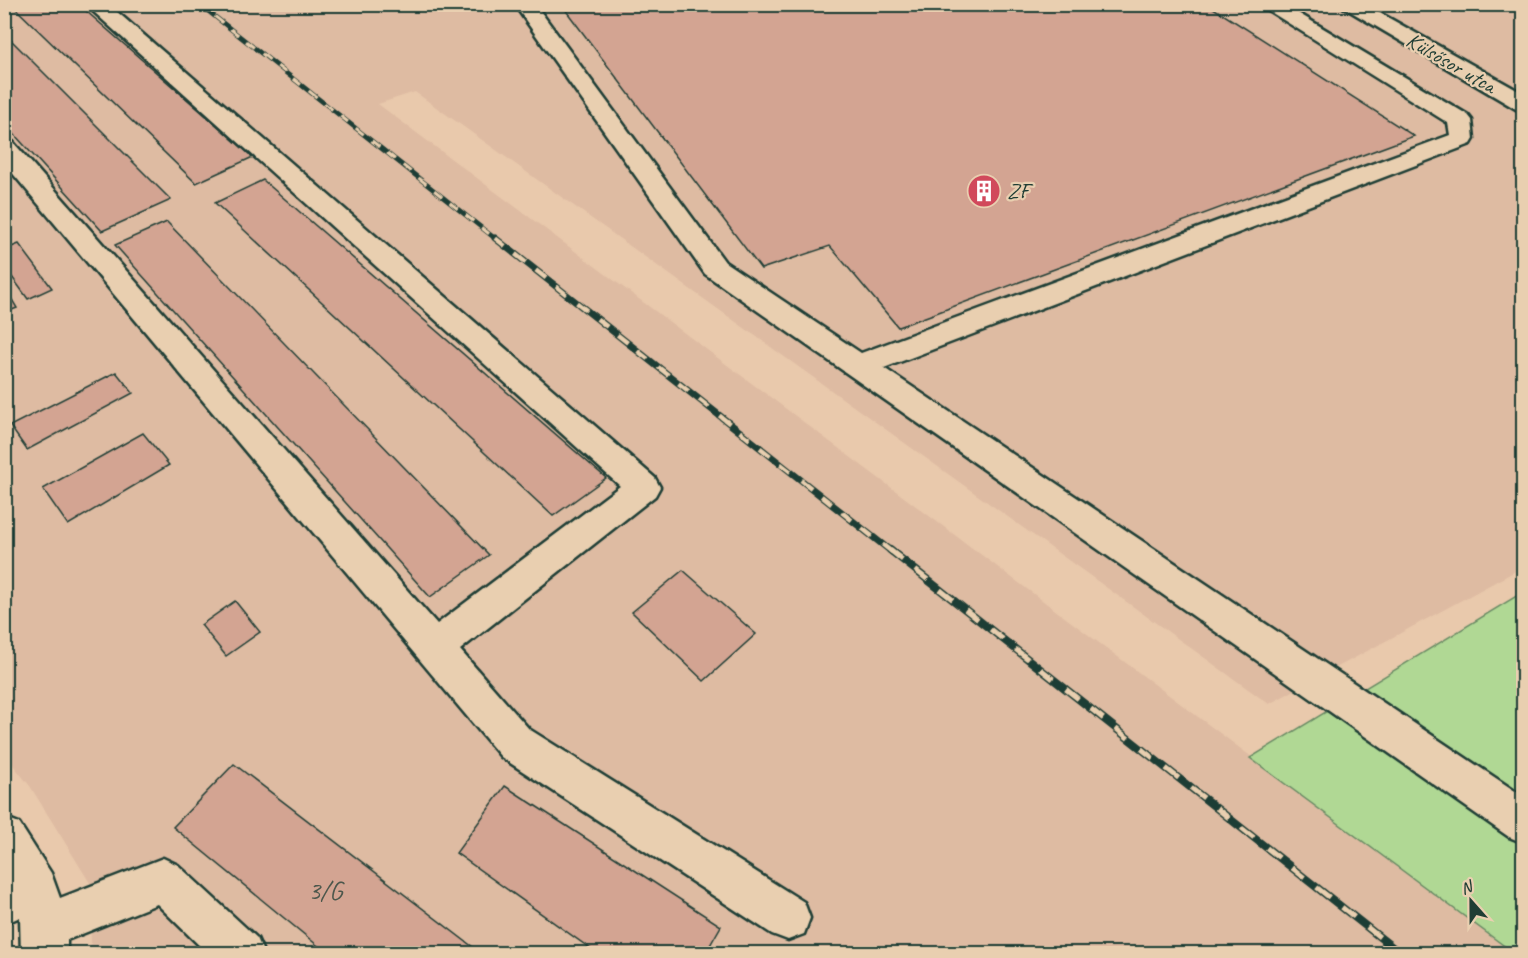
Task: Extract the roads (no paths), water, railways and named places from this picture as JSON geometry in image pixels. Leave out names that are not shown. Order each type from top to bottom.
[{"type":"street","points":[[95,4],[643,487],[434,648]]},
{"type":"street","points":[[524,4],[715,268],[1524,822]]},
{"type":"street","points":[[858,366],[1462,139],[1460,120],[1268,4]]},
{"type":"street","name":"Külsősor utca","points":[[1348,4],[1524,104]]},
{"type":"street","points":[[4,147],[515,743],[788,918]]},
{"type":"street","points":[[4,838],[32,918],[163,880],[241,954]]},
{"type":"railway","points":[[199,4],[497,240]]},
{"type":"railway","points":[[495,238],[892,552]]},
{"type":"railway","points":[[890,550],[1401,954]]},
{"type":"place","name":"ZF","points":[[984,191]]}]
